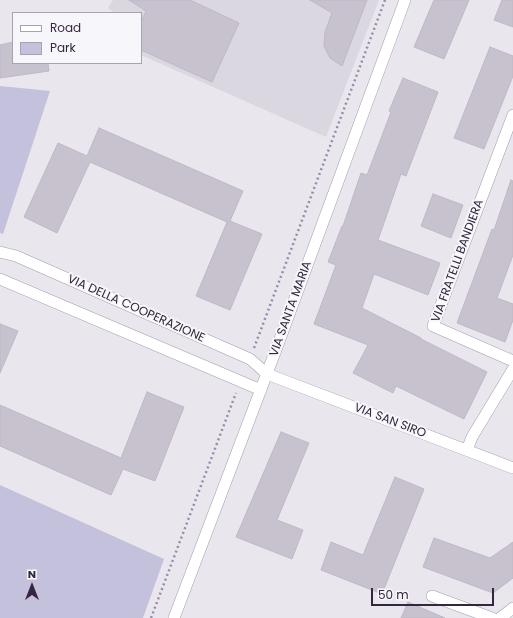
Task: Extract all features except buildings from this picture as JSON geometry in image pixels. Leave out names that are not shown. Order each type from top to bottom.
[{"type":"street","name":"VIA SANTA MARIA","points":[[174,618],[267,374],[405,0]]},
{"type":"street","name":"VIA FRATELLI BANDIERA","points":[[513,115],[433,326],[513,361]]},
{"type":"street","name":"VIA DELLA COOPERAZIONE","points":[[0,252],[16,256],[250,359],[267,374]]},
{"type":"street","name":"VIA DELLA COOPERAZIONE","points":[[0,279],[261,390]]},
{"type":"street","points":[[467,450],[472,437],[513,369]]},
{"type":"street","name":"VIA SAN SIRO","points":[[267,374],[513,468]]},
{"type":"street","points":[[432,596],[492,618]]},
{"type":"street","points":[[500,618],[513,608]]},
{"type":"path","points":[[250,359],[385,0]]},
{"type":"path","points":[[151,618],[241,381]]},
{"type":"shaded area","points":[[113,0],[379,0],[326,137],[142,55],[142,12],[114,12],[108,8]]},
{"type":"green space","points":[[0,86],[50,91],[3,234],[0,233]]},
{"type":"green space","points":[[0,485],[164,559],[143,618],[0,618]]}]
